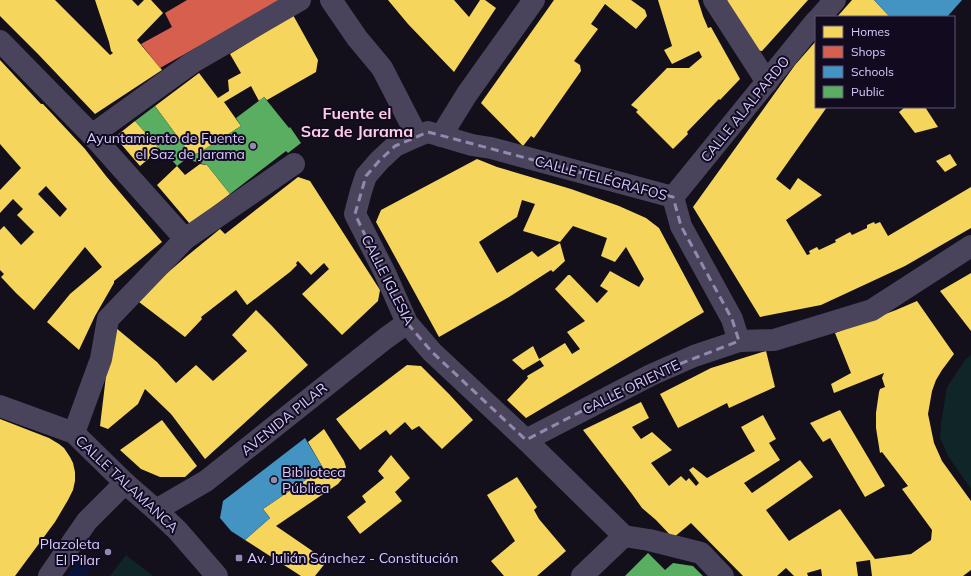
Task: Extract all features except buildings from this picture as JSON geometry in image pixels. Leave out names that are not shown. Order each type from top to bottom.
[{"type":"street","points":[[92,135],[192,62],[300,0]]},
{"type":"street","points":[[331,0],[356,38],[382,68],[417,136]]},
{"type":"street","points":[[441,136],[467,94],[534,0]]},
{"type":"street","points":[[714,0],[767,82]]},
{"type":"street","points":[[821,16],[835,0]]},
{"type":"street","name":"CALLE ALALPARDO","points":[[673,197],[815,23]]},
{"type":"street","points":[[0,41],[92,135],[185,238]]},
{"type":"street","name":"CALLE IGLESIA","points":[[492,148],[472,145],[428,132],[395,146],[366,176],[355,214],[385,273],[407,323],[432,352],[526,440],[624,536]]},
{"type":"street","name":"CALLE TELÉGRAFOS","points":[[492,148],[673,197],[681,226],[732,319],[739,341]]},
{"type":"street","points":[[74,433],[101,359],[108,319],[185,238],[294,164]]},
{"type":"street","name":"CALLE ORIENTE","points":[[526,440],[651,375],[694,356],[739,341],[774,340],[872,310],[971,246]]},
{"type":"street","name":"AVENIDA PILAR","points":[[156,510],[206,481],[407,323]]},
{"type":"street","name":"CALLE TALAMANCA","points":[[0,406],[74,433],[125,483],[178,531],[217,576]]},
{"type":"street","points":[[49,576],[87,521],[125,483]]},
{"type":"street","points":[[582,576],[624,536],[650,540],[702,553],[723,576]]},
{"type":"highlighted area","points":[[428,132],[673,197],[681,226],[732,319],[739,341],[651,375],[526,440],[432,352],[407,323],[355,214],[366,176],[379,161],[395,146]]},
{"type":"green space","points":[[971,355],[971,489],[948,456],[940,438],[947,387],[965,360]]},
{"type":"green space","points":[[126,555],[153,576],[110,576]]},
{"type":"water","points":[[80,559],[92,567],[85,576],[66,576]]},
{"type":"place","name":"Ayuntamiento de Fuente el Saz de Jarama","points":[[253,146]]},
{"type":"place","name":"Biblioteca Pública","points":[[274,480]]},
{"type":"place","name":"Plazoleta El Pilar","points":[[108,552]]},
{"type":"place","name":"Av. Julián Sánchez - Constitución","points":[[239,558]]},
{"type":"district","name":"Fuente el Saz de Jarama","points":[[357,122]]}]
